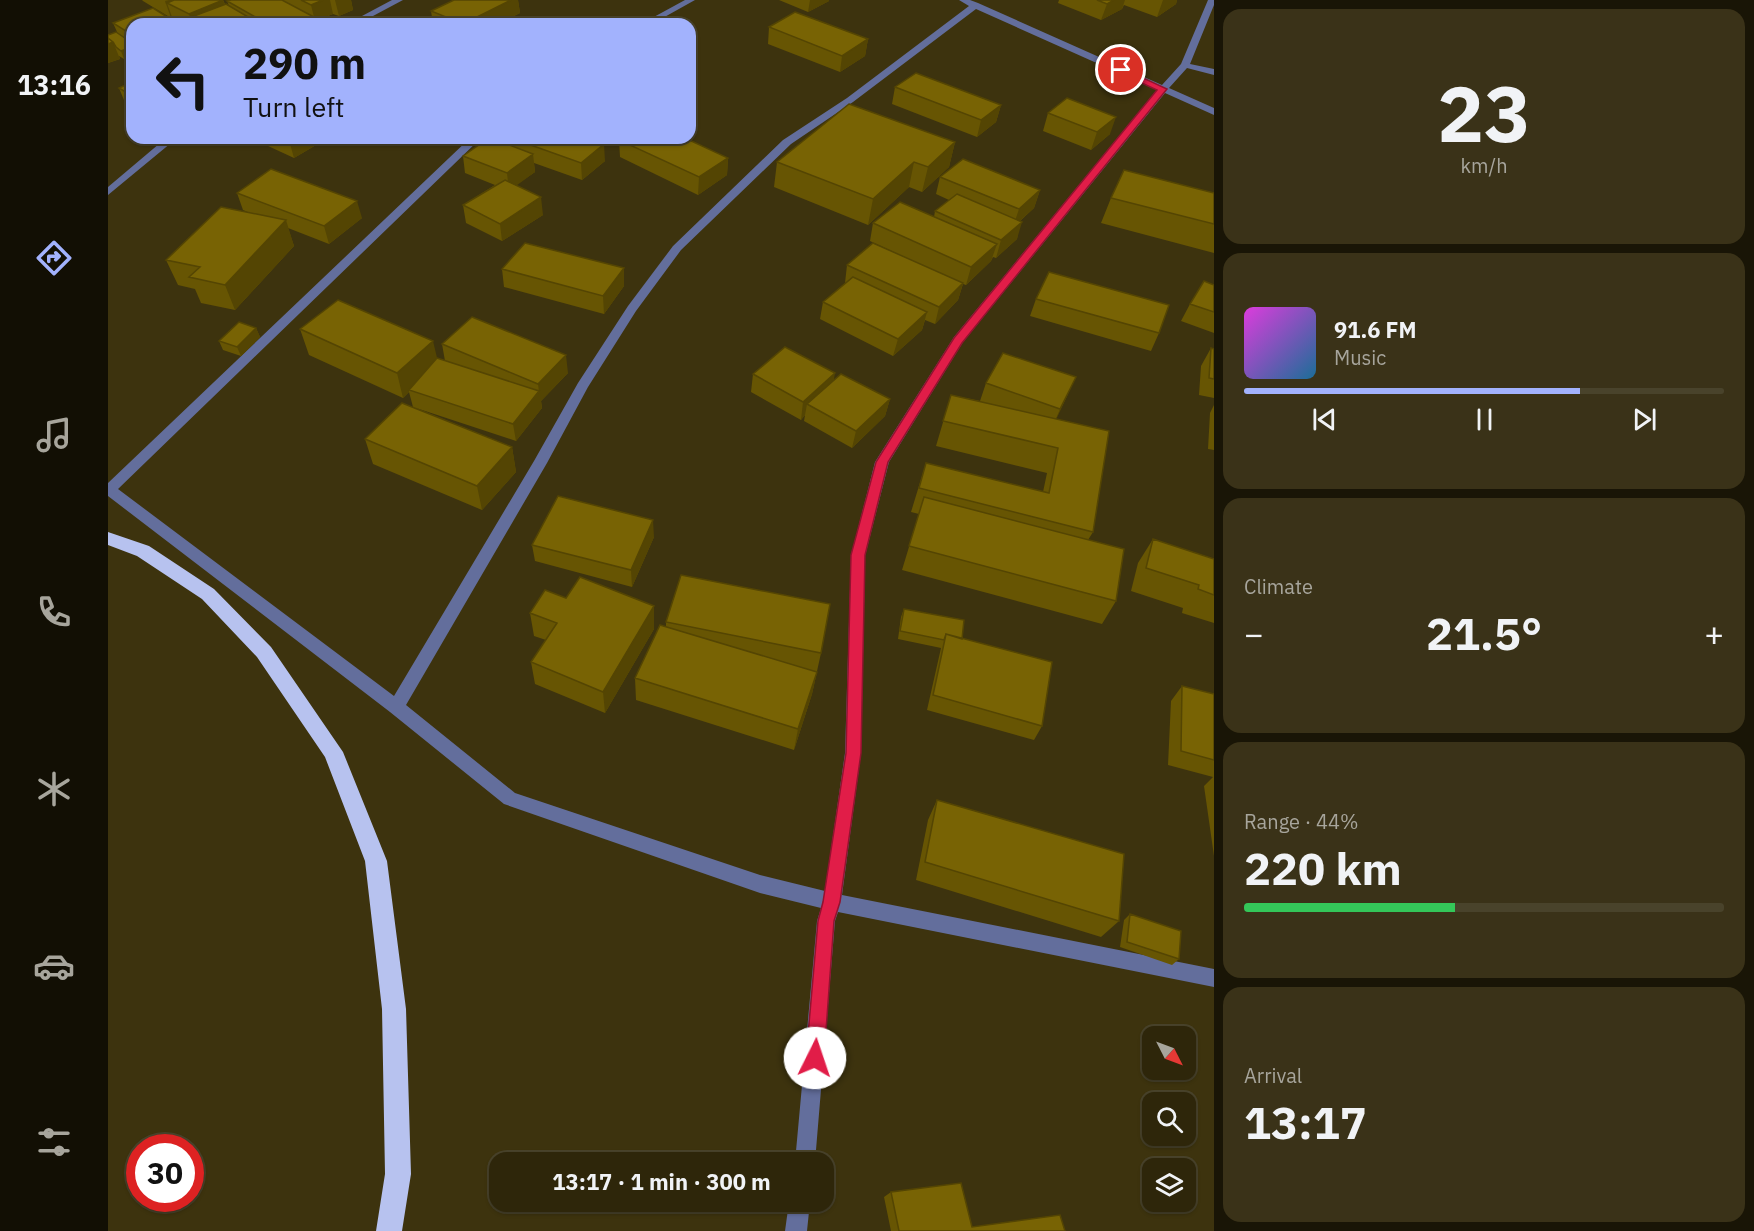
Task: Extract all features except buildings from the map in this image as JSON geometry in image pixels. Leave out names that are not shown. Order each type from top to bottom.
[{"type":"highway","points":[[108,538],[142,551],[208,594],[264,652],[333,752],[376,861],[394,1009],[398,1174],[389,1231]]},
{"type":"street","points":[[363,18],[399,0]]},
{"type":"street","points":[[656,18],[691,0]]},
{"type":"street","points":[[807,1152],[826,921],[832,902],[853,753],[858,555],[882,462],[958,340],[1162,89],[1185,65],[1212,0]]},
{"type":"street","points":[[396,707],[540,463],[582,386],[632,309],[677,248],[787,142],[850,100],[969,3],[1214,112]]},
{"type":"street","points":[[1185,65],[1214,72]]},
{"type":"street","points":[[108,192],[165,144]]},
{"type":"street","points":[[470,144],[109,489],[396,707],[510,799],[760,884],[832,902],[1214,978]]},
{"type":"street","points":[[796,1231],[799,1212]]},
{"type":"route","points":[[815,1058],[826,921],[832,902],[853,753],[858,555],[882,462],[958,340],[1162,89],[1121,70]]}]
